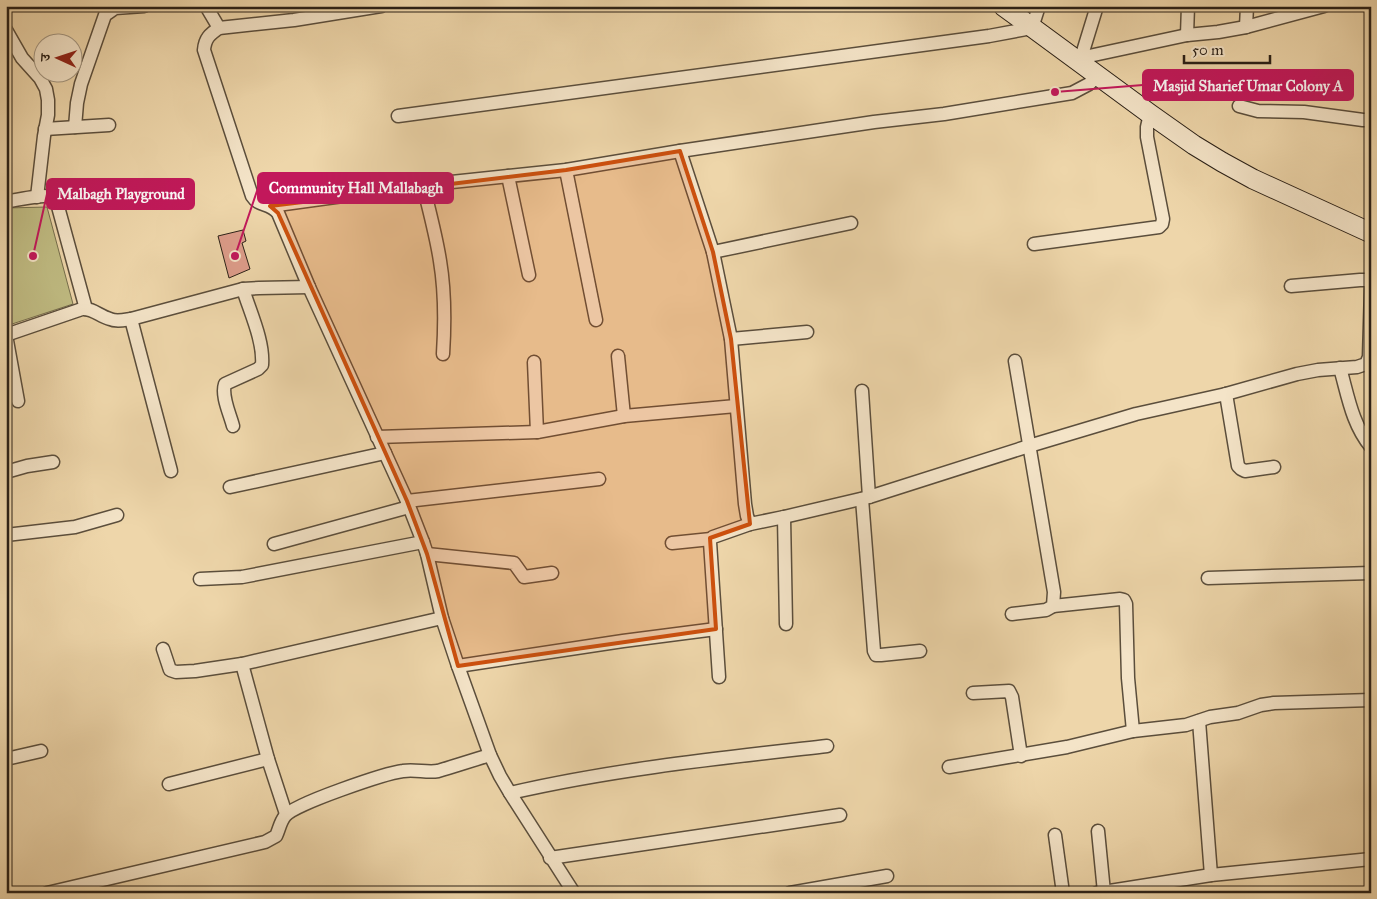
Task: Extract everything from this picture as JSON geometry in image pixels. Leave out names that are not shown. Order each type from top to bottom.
[{"type":"street","points":[[75,127],[81,84],[105,15],[115,8],[144,6]]},
{"type":"street","points":[[206,6],[219,28]]},
{"type":"street","points":[[380,6],[294,20],[219,28],[210,34],[205,42],[204,50],[252,196],[255,200],[270,206],[278,213],[309,287],[408,504],[425,548],[442,618],[490,755],[510,793],[574,893]]},
{"type":"street","points":[[1003,6],[1032,28],[1078,58],[1098,76],[1194,145],[1253,179],[1371,233]]},
{"type":"street","points":[[1032,28],[1039,6]]},
{"type":"street","points":[[1078,58],[1097,6]]},
{"type":"street","points":[[1187,35],[1188,6]]},
{"type":"street","points":[[1246,27],[1247,6]]},
{"type":"street","points":[[1078,58],[1187,35],[1246,27],[1308,8],[1324,6]]},
{"type":"street","points":[[398,116],[979,37],[1032,28]]},
{"type":"street","points":[[6,30],[22,58],[40,78],[46,89],[48,115],[37,197]]},
{"type":"street","points":[[270,206],[423,185],[566,170],[874,122],[944,114],[1072,92],[1089,84],[1098,76]]},
{"type":"street","points":[[1239,106],[1258,111],[1304,112],[1371,120]]},
{"type":"street","points":[[1034,244],[1159,227],[1162,224],[1163,220],[1146,137],[1150,114]]},
{"type":"street","points":[[45,129],[109,124]]},
{"type":"street","points":[[680,151],[712,252],[731,339],[745,504],[750,524]]},
{"type":"street","points":[[566,170],[596,320]]},
{"type":"street","points":[[508,176],[529,275]]},
{"type":"street","points":[[423,185],[442,276],[445,329],[443,354]]},
{"type":"street","points":[[6,201],[51,197],[57,203],[86,309]]},
{"type":"street","points":[[712,252],[851,223]]},
{"type":"street","points":[[1291,286],[1371,280]]},
{"type":"street","points":[[18,401],[6,335],[86,309],[94,310],[110,320],[116,321],[131,319],[243,289],[309,287]]},
{"type":"street","points":[[233,426],[223,389],[225,384],[258,369],[262,365],[260,344],[243,289]]},
{"type":"street","points":[[672,543],[710,539],[750,524],[866,498],[1136,414],[1226,394],[1297,374],[1318,370],[1357,367],[1366,364],[1369,358],[1371,289]]},
{"type":"street","points":[[131,319],[171,471]]},
{"type":"street","points":[[731,339],[807,332]]},
{"type":"street","points":[[618,356],[624,416]]},
{"type":"street","points":[[1015,361],[1054,592],[1053,606]]},
{"type":"street","points":[[534,362],[537,432]]},
{"type":"street","points":[[1340,368],[1352,413],[1363,437],[1371,447]]},
{"type":"street","points":[[862,391],[874,651],[876,655],[920,652]]},
{"type":"street","points":[[1226,394],[1238,466],[1245,471],[1274,468]]},
{"type":"street","points":[[378,437],[537,432],[624,416],[736,406]]},
{"type":"street","points":[[230,487],[385,453]]},
{"type":"street","points":[[6,472],[53,462]]},
{"type":"street","points":[[274,544],[408,504],[599,479]]},
{"type":"street","points":[[6,534],[75,527],[116,515]]},
{"type":"street","points":[[784,517],[786,624]]},
{"type":"street","points":[[710,539],[719,678]]},
{"type":"street","points":[[200,579],[242,577],[425,548],[514,563],[524,578],[552,572]]},
{"type":"street","points":[[1208,578],[1371,572]]},
{"type":"street","points":[[1012,614],[1046,610],[1053,606],[1124,600],[1126,604],[1128,678],[1133,731]]},
{"type":"street","points":[[163,648],[170,670],[176,672],[195,671],[242,664],[442,618]]},
{"type":"street","points":[[458,666],[716,629]]},
{"type":"street","points":[[242,664],[268,759],[286,814]]},
{"type":"street","points":[[973,693],[1009,691],[1012,696],[1021,756]]},
{"type":"street","points":[[948,767],[1021,756],[1133,731],[1186,725],[1210,717],[1238,713],[1261,705],[1371,700]]},
{"type":"street","points":[[1199,721],[1211,875]]},
{"type":"street","points":[[510,793],[657,766],[827,746]]},
{"type":"street","points":[[6,759],[41,751]]},
{"type":"street","points":[[47,893],[272,839],[276,836],[286,814],[316,800],[404,770],[436,771],[490,755]]},
{"type":"street","points":[[169,784],[268,759]]},
{"type":"street","points":[[550,858],[840,815]]},
{"type":"street","points":[[1098,831],[1100,892],[1211,875],[1371,859]]},
{"type":"street","points":[[1056,835],[1063,893]]},
{"type":"street","points":[[790,893],[887,876]]},
{"type":"highlighted area","points":[[680,151],[713,252],[731,339],[750,524],[710,538],[716,629],[458,666],[427,554],[407,501],[278,213],[270,206],[566,170]]},
{"type":"shaded area","points":[[47,207],[73,304],[6,326],[6,208]]},
{"type":"building","points":[[243,230],[246,241],[242,243],[250,269],[229,278],[218,236]]},
{"type":"place","name":"Masjid Sharief Umar Colony A","points":[[1055,92]]},
{"type":"place","name":"Malbagh Playground","points":[[33,256]]},
{"type":"place","name":"Community Hall Mallabagh","points":[[235,256]]}]
